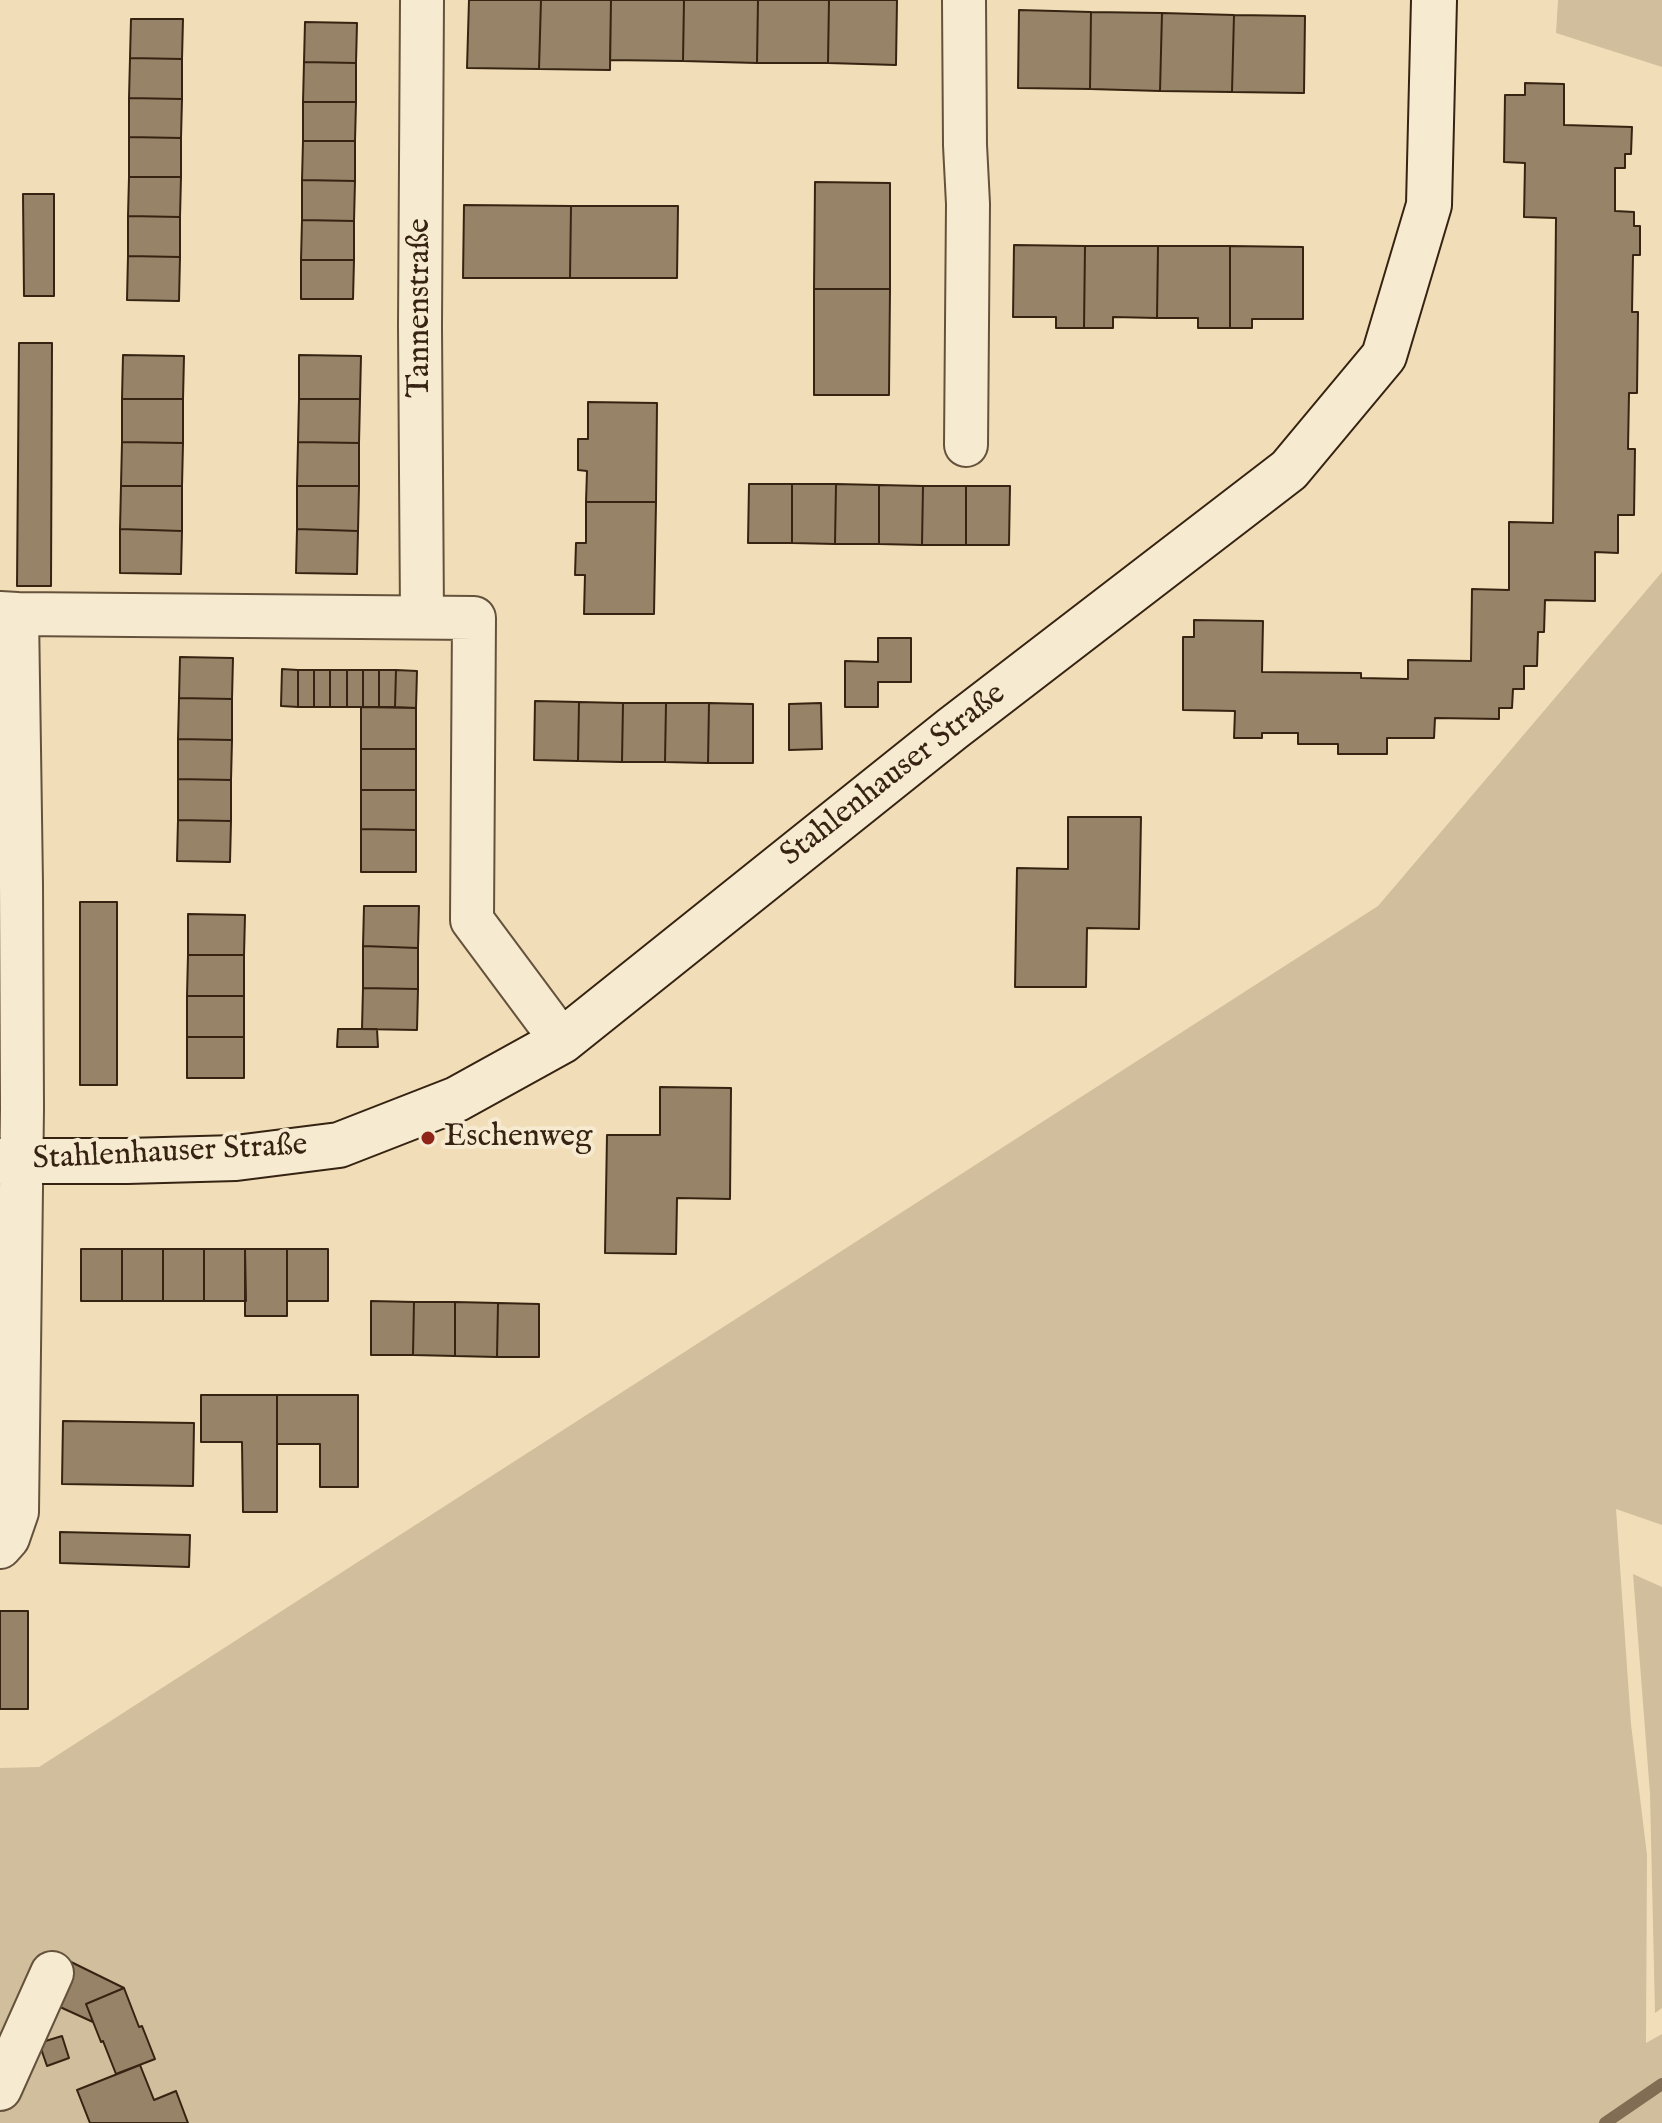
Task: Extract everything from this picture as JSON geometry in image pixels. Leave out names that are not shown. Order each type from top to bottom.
[{"type":"street","name":"Tannenstraße","points":[[422,0],[422,617]]},
{"type":"street","points":[[964,0],[968,204],[966,445]]},
{"type":"street","name":"Stahlenhauser Straße","points":[[10,1161],[236,1158],[339,1145],[457,1099],[562,1041],[952,729],[1289,470],[1384,356],[1429,205],[1434,0]]},
{"type":"street","points":[[0,1547],[8,1538],[17,1512],[10,1161],[22,1108],[8,614],[474,618],[472,920],[562,1041]]},
{"type":"street","points":[[0,2089],[52,1973]]},
{"type":"shaded area","points":[[1558,0],[1662,0],[1662,67],[1556,33]]},
{"type":"shaded area","points":[[1662,572],[1662,1525],[1616,1509],[1631,1724],[1647,1855],[1646,2043],[1662,2034],[1662,2123],[0,2123],[0,1768],[39,1767],[1378,906]]},
{"type":"shaded area","points":[[1633,1574],[1662,1587],[1662,2008],[1655,2013],[1650,1794]]},
{"type":"building","points":[[469,0],[541,0],[539,69],[467,68]]},
{"type":"building","points":[[541,0],[611,0],[610,70],[539,69]]},
{"type":"building","points":[[611,0],[684,0],[683,61],[610,60]]},
{"type":"building","points":[[684,0],[758,0],[757,63],[683,61]]},
{"type":"building","points":[[758,0],[829,0],[828,63],[757,63]]},
{"type":"building","points":[[829,0],[897,0],[896,65],[828,63]]},
{"type":"building","points":[[1019,10],[1091,12],[1090,89],[1018,88]]},
{"type":"building","points":[[1091,12],[1162,13],[1160,91],[1090,89]]},
{"type":"building","points":[[1162,13],[1234,15],[1232,92],[1160,91]]},
{"type":"building","points":[[1234,15],[1305,16],[1304,93],[1232,92]]},
{"type":"building","points":[[131,19],[183,19],[182,59],[130,58]]},
{"type":"building","points":[[305,22],[357,23],[356,63],[304,62]]},
{"type":"building","points":[[130,58],[182,59],[182,99],[129,98]]},
{"type":"building","points":[[304,62],[356,63],[356,102],[303,102]]},
{"type":"building","points":[[1525,83],[1564,84],[1564,125],[1632,127],[1631,154],[1625,154],[1625,168],[1615,168],[1615,211],[1634,212],[1634,226],[1640,226],[1640,255],[1633,255],[1632,312],[1638,312],[1637,393],[1629,393],[1628,449],[1635,449],[1634,515],[1618,515],[1618,553],[1595,552],[1595,601],[1545,600],[1544,632],[1538,632],[1537,666],[1524,666],[1524,689],[1513,689],[1512,708],[1499,708],[1499,719],[1435,718],[1434,738],[1387,738],[1387,754],[1338,754],[1338,744],[1298,744],[1298,733],[1262,733],[1262,738],[1234,738],[1235,711],[1183,710],[1183,637],[1194,637],[1194,620],[1263,621],[1262,672],[1361,673],[1361,678],[1408,679],[1408,660],[1471,661],[1472,589],[1509,590],[1509,522],[1553,523],[1556,218],[1524,217],[1525,163],[1504,162],[1505,95],[1525,95]]},
{"type":"building","points":[[129,98],[182,99],[181,138],[129,137]]},
{"type":"building","points":[[303,102],[356,102],[355,141],[303,141]]},
{"type":"building","points":[[129,137],[181,138],[181,177],[129,177]]},
{"type":"building","points":[[303,141],[355,141],[355,181],[302,180]]},
{"type":"building","points":[[129,177],[181,177],[180,217],[128,216]]},
{"type":"building","points":[[302,180],[355,181],[354,221],[302,220]]},
{"type":"building","points":[[815,182],[890,183],[890,289],[814,289]]},
{"type":"building","points":[[23,194],[54,194],[54,296],[24,296]]},
{"type":"building","points":[[464,205],[571,206],[570,278],[463,278]]},
{"type":"building","points":[[571,206],[678,206],[677,278],[570,278]]},
{"type":"building","points":[[128,216],[180,217],[180,257],[128,256]]},
{"type":"building","points":[[302,220],[354,221],[354,260],[301,260]]},
{"type":"building","points":[[1014,245],[1085,246],[1084,328],[1056,328],[1056,317],[1013,317]]},
{"type":"building","points":[[1085,246],[1158,246],[1157,318],[1113,317],[1113,328],[1084,328]]},
{"type":"building","points":[[1158,246],[1230,246],[1230,328],[1198,328],[1198,318],[1157,318]]},
{"type":"building","points":[[1230,246],[1303,247],[1303,319],[1252,319],[1252,328],[1230,328]]},
{"type":"building","points":[[128,256],[180,257],[179,301],[127,300]]},
{"type":"building","points":[[301,260],[354,260],[353,299],[301,299]]},
{"type":"building","points":[[814,289],[890,289],[889,395],[814,395]]},
{"type":"building","points":[[19,343],[52,343],[51,586],[17,586]]},
{"type":"building","points":[[123,355],[184,356],[183,399],[122,399]]},
{"type":"building","points":[[299,355],[361,356],[360,399],[299,399]]},
{"type":"building","points":[[122,399],[183,399],[183,443],[122,442]]},
{"type":"building","points":[[299,399],[360,399],[359,443],[298,442]]},
{"type":"building","points":[[588,402],[657,403],[656,502],[586,502],[587,471],[578,470],[578,439],[588,439]]},
{"type":"building","points":[[122,442],[183,443],[182,486],[121,486]]},
{"type":"building","points":[[298,442],[359,443],[359,486],[297,486]]},
{"type":"building","points":[[749,484],[792,484],[792,543],[748,543]]},
{"type":"building","points":[[792,484],[836,484],[835,544],[792,543]]},
{"type":"building","points":[[836,484],[879,485],[879,544],[835,544]]},
{"type":"building","points":[[879,485],[923,486],[922,545],[879,544]]},
{"type":"building","points":[[121,486],[182,486],[182,531],[120,529]]},
{"type":"building","points":[[297,486],[359,486],[358,531],[297,529]]},
{"type":"building","points":[[923,486],[966,486],[966,545],[922,545]]},
{"type":"building","points":[[966,486],[1010,486],[1009,545],[966,545]]},
{"type":"building","points":[[586,502],[656,502],[654,614],[584,614],[585,575],[575,575],[576,543],[586,543]]},
{"type":"building","points":[[120,529],[182,531],[181,574],[120,573]]},
{"type":"building","points":[[297,529],[358,531],[357,574],[296,573]]},
{"type":"building","points":[[878,638],[911,638],[911,682],[878,682],[878,707],[845,707],[845,661],[878,662]]},
{"type":"building","points":[[180,657],[233,658],[232,699],[179,698]]},
{"type":"building","points":[[282,669],[298,670],[298,707],[281,706]]},
{"type":"building","points":[[298,670],[314,670],[314,707],[298,707]]},
{"type":"building","points":[[314,670],[330,670],[330,707],[314,707]]},
{"type":"building","points":[[330,670],[347,670],[347,707],[330,707]]},
{"type":"building","points":[[347,670],[363,670],[363,707],[347,707]]},
{"type":"building","points":[[363,670],[379,670],[379,707],[363,707]]},
{"type":"building","points":[[379,670],[396,670],[395,707],[379,707]]},
{"type":"building","points":[[396,670],[417,671],[416,708],[395,707]]},
{"type":"building","points":[[179,698],[232,699],[232,740],[178,739]]},
{"type":"building","points":[[535,701],[579,702],[578,761],[534,760]]},
{"type":"building","points":[[579,702],[623,703],[622,762],[578,761]]},
{"type":"building","points":[[623,703],[666,703],[665,762],[622,762]]},
{"type":"building","points":[[666,703],[709,703],[708,763],[665,762]]},
{"type":"building","points":[[709,703],[753,704],[753,763],[708,763]]},
{"type":"building","points":[[821,703],[822,749],[789,750],[789,704]]},
{"type":"building","points":[[361,707],[416,708],[416,749],[361,749]]},
{"type":"building","points":[[178,739],[232,740],[231,780],[178,779]]},
{"type":"building","points":[[361,749],[416,749],[416,790],[361,790]]},
{"type":"building","points":[[178,779],[231,780],[231,821],[178,820]]},
{"type":"building","points":[[361,790],[416,790],[416,830],[361,829]]},
{"type":"building","points":[[1068,817],[1141,817],[1139,929],[1087,928],[1086,987],[1015,987],[1017,868],[1068,869]]},
{"type":"building","points":[[178,820],[231,821],[230,862],[177,861]]},
{"type":"building","points":[[361,829],[416,830],[416,872],[361,872]]},
{"type":"building","points":[[80,902],[117,902],[117,1085],[80,1085]]},
{"type":"building","points":[[364,906],[419,906],[418,948],[363,946]]},
{"type":"building","points":[[188,914],[245,915],[244,955],[188,955]]},
{"type":"building","points":[[363,946],[418,948],[418,989],[363,988]]},
{"type":"building","points":[[188,955],[244,955],[244,996],[187,996]]},
{"type":"building","points":[[363,988],[418,989],[417,1030],[362,1029]]},
{"type":"building","points":[[187,996],[244,996],[244,1037],[187,1037]]},
{"type":"building","points":[[338,1029],[377,1029],[378,1047],[337,1047]]},
{"type":"building","points":[[187,1037],[244,1037],[244,1078],[187,1078]]},
{"type":"building","points":[[660,1087],[731,1088],[730,1199],[677,1198],[676,1254],[605,1253],[607,1135],[660,1135]]},
{"type":"building","points":[[81,1249],[122,1249],[122,1301],[81,1301]]},
{"type":"building","points":[[122,1249],[163,1249],[163,1301],[122,1301]]},
{"type":"building","points":[[163,1249],[204,1249],[204,1301],[163,1301]]},
{"type":"building","points":[[204,1249],[245,1249],[246,1301],[204,1301]]},
{"type":"building","points":[[245,1249],[287,1249],[287,1316],[245,1316]]},
{"type":"building","points":[[287,1249],[328,1249],[328,1301],[287,1301]]},
{"type":"building","points":[[371,1301],[414,1302],[413,1355],[371,1355]]},
{"type":"building","points":[[414,1302],[455,1302],[455,1356],[413,1355]]},
{"type":"building","points":[[455,1302],[498,1303],[497,1357],[455,1356]]},
{"type":"building","points":[[498,1303],[539,1304],[539,1357],[497,1357]]},
{"type":"building","points":[[201,1395],[277,1395],[277,1512],[243,1512],[242,1442],[201,1442]]},
{"type":"building","points":[[277,1395],[358,1395],[358,1487],[320,1487],[320,1444],[277,1444]]},
{"type":"building","points":[[63,1421],[194,1423],[193,1486],[62,1484]]},
{"type":"building","points":[[60,1532],[190,1535],[189,1567],[60,1563]]},
{"type":"building","points":[[0,1611],[28,1611],[28,1709],[0,1709]]},
{"type":"building","points":[[67,1960],[124,1988],[86,2004],[93,2022],[49,2002]]},
{"type":"building","points":[[124,1988],[155,2059],[116,2074],[86,2004]]},
{"type":"building","points":[[62,2036],[69,2058],[47,2066],[39,2043]]},
{"type":"building","points":[[140,2065],[154,2100],[176,2091],[188,2123],[90,2123],[77,2090]]},
{"type":"waterway","points":[[1605,2123],[1662,2084]]},
{"type":"place","name":"Eschenweg","points":[[428,1138]]}]
